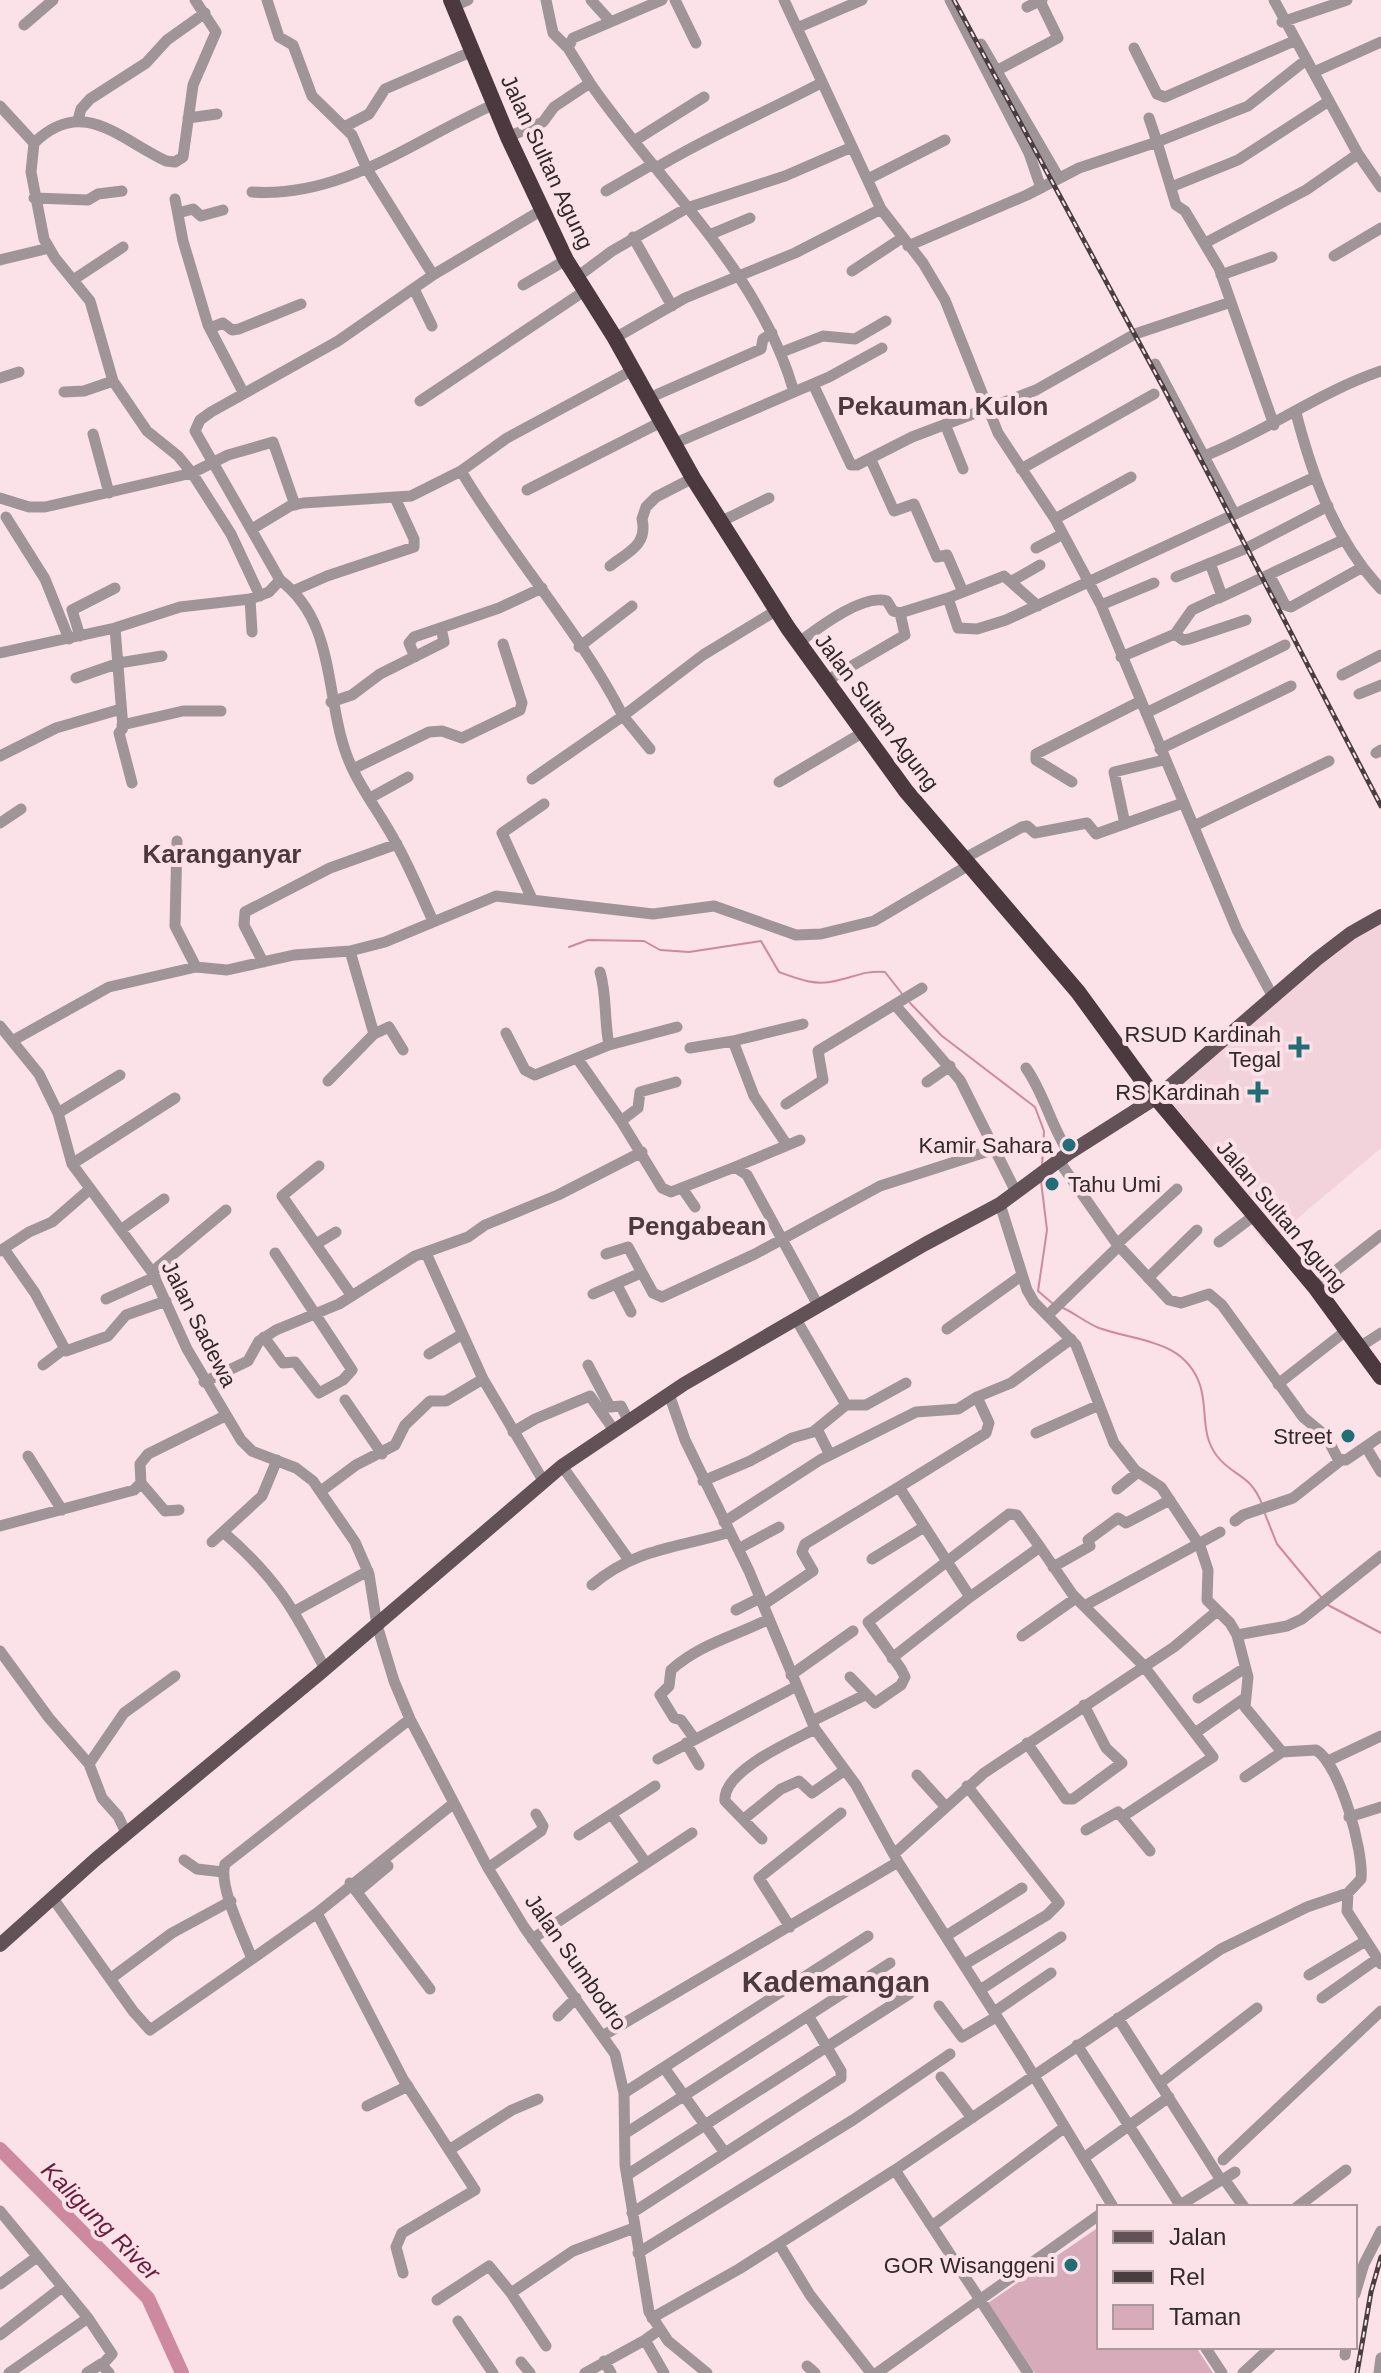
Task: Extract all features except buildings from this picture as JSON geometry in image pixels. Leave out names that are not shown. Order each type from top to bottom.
[{"type":"highway","name":"Jalan Sultan Agung","points":[[458,2],[473,51],[508,137],[566,260],[615,338],[693,478],[798,643],[862,733],[966,862],[1078,992],[1157,1097],[1315,1287],[1381,1377]]},
{"type":"main road","points":[[0,1945],[126,1833],[325,1669],[377,1621],[562,1466],[669,1394],[925,1244],[1000,1204],[1157,1097],[1351,933],[1381,916]]},
{"type":"street","points":[[24,25],[53,0]]},
{"type":"street","points":[[195,0],[216,32],[198,69],[193,118],[183,157],[175,162],[152,154],[114,132],[78,120],[55,126],[34,143],[31,158],[49,248],[76,277],[90,301],[113,381],[147,431],[178,456],[202,468],[252,529],[267,591],[252,632]]},
{"type":"street","points":[[267,0],[279,37],[293,45],[312,96],[346,126],[367,169],[433,275]]},
{"type":"street","points":[[546,0],[553,33],[568,48],[587,85],[709,235],[732,277],[782,352],[790,394]]},
{"type":"street","points":[[591,0],[610,21]]},
{"type":"street","points":[[568,48],[573,38],[662,0]]},
{"type":"street","points":[[675,0],[696,43]]},
{"type":"street","points":[[784,0],[881,209],[945,300],[987,408],[1021,469],[1055,519],[1101,605],[1237,930],[1273,997]]},
{"type":"street","points":[[797,28],[862,0]]},
{"type":"street","points":[[950,0],[1022,139],[1041,188]]},
{"type":"street","points":[[957,0],[1059,178]]},
{"type":"street","points":[[1274,0],[1282,22],[1314,72],[1358,154],[1381,187]]},
{"type":"street","points":[[1282,22],[1347,0]]},
{"type":"street","points":[[996,71],[1058,38],[1041,1],[1027,7]]},
{"type":"street","points":[[78,120],[81,109],[90,99],[146,63],[167,40],[205,13]]},
{"type":"street","points":[[1134,48],[1157,94],[1165,97],[1294,41]]},
{"type":"street","points":[[1314,72],[1381,42]]},
{"type":"street","points":[[346,126],[369,114],[385,89],[473,51]]},
{"type":"street","points":[[852,271],[905,242],[1041,188],[1086,165],[1157,142],[1248,106],[1306,60]]},
{"type":"street","points":[[606,191],[704,139],[751,120],[821,83]]},
{"type":"street","points":[[508,137],[543,122],[554,107],[587,85]]},
{"type":"street","points":[[634,141],[704,97]]},
{"type":"street","points":[[1171,187],[1238,160],[1329,101]]},
{"type":"street","points":[[252,192],[314,188],[367,169],[495,104]]},
{"type":"street","points":[[0,106],[34,143]]},
{"type":"street","points":[[193,118],[217,114]]},
{"type":"street","points":[[1149,118],[1176,205],[1185,211],[1221,275],[1274,425]]},
{"type":"street","points":[[868,179],[945,140]]},
{"type":"street","points":[[420,401],[582,283],[633,237],[686,209],[785,176],[852,147]]},
{"type":"street","points":[[1205,243],[1306,190],[1358,154]]},
{"type":"street","points":[[38,198],[88,200],[98,194],[122,191]]},
{"type":"street","points":[[175,199],[210,328],[243,392]]},
{"type":"street","points":[[178,213],[192,209],[201,216],[223,210]]},
{"type":"street","points":[[615,338],[672,306],[732,277],[795,253],[881,209]]},
{"type":"street","points":[[267,591],[231,534],[202,468],[197,425],[243,392],[338,341],[433,275],[542,210]]},
{"type":"street","points":[[709,235],[750,218]]},
{"type":"street","points":[[1334,256],[1381,228]]},
{"type":"street","points":[[633,237],[672,306]]},
{"type":"street","points":[[76,277],[123,247]]},
{"type":"street","points":[[0,260],[49,248]]},
{"type":"street","points":[[1221,275],[1272,257]]},
{"type":"street","points":[[523,285],[566,260]]},
{"type":"street","points":[[414,289],[432,326]]},
{"type":"street","points":[[813,384],[851,465],[871,460],[912,437],[1036,390],[1135,334],[1231,302]]},
{"type":"street","points":[[210,328],[223,323],[234,331],[301,304]]},
{"type":"street","points":[[782,352],[823,336],[851,339],[886,321]]},
{"type":"street","points":[[649,398],[761,349],[769,335]]},
{"type":"street","points":[[673,444],[813,384],[877,351],[863,335]]},
{"type":"street","points":[[1155,364],[1234,513]]},
{"type":"street","points":[[252,529],[295,505],[396,500],[411,496],[461,471],[507,438],[633,370]]},
{"type":"street","points":[[1204,456],[1274,425],[1335,388],[1381,371]]},
{"type":"street","points":[[0,378],[19,372]]},
{"type":"street","points":[[64,392],[84,391],[113,381]]},
{"type":"street","points":[[1021,469],[1154,394]]},
{"type":"street","points":[[1296,413],[1315,477],[1343,540],[1361,568],[1381,589]]},
{"type":"street","points":[[527,490],[661,422]]},
{"type":"street","points":[[945,424],[963,469]]},
{"type":"street","points":[[93,434],[109,493]]},
{"type":"street","points":[[75,638],[45,579],[3,519],[29,507],[109,493],[202,468],[228,455],[273,442],[295,505]]},
{"type":"street","points":[[871,460],[894,511],[914,504],[937,557],[947,555],[963,592]]},
{"type":"street","points":[[461,471],[495,528],[542,588],[623,716],[650,749]]},
{"type":"street","points":[[1055,519],[1131,477]]},
{"type":"street","points":[[948,598],[956,624],[966,631],[1038,606],[1315,477]]},
{"type":"street","points":[[610,566],[642,542],[645,532],[642,519],[650,502],[693,478]]},
{"type":"street","points":[[0,498],[29,507]]},
{"type":"street","points":[[720,522],[769,498]]},
{"type":"street","points":[[0,653],[115,628],[190,605],[267,591],[293,591],[327,576],[414,547],[414,539],[396,500]]},
{"type":"street","points":[[1176,577],[1328,506]]},
{"type":"street","points":[[1036,548],[1063,534]]},
{"type":"street","points":[[1121,657],[1175,634],[1192,610],[1343,540]]},
{"type":"street","points":[[1210,563],[1222,587],[1219,598]]},
{"type":"street","points":[[1012,581],[1040,565]]},
{"type":"street","points":[[1270,576],[1285,605],[1291,607],[1361,568]]},
{"type":"street","points":[[798,643],[851,609],[877,599],[887,601],[893,611],[900,613],[948,598],[1001,576],[1012,581],[1038,606]]},
{"type":"street","points":[[1101,605],[1154,583]]},
{"type":"street","points":[[75,638],[72,610],[115,588]]},
{"type":"street","points":[[415,657],[410,640],[542,588]]},
{"type":"street","points":[[293,591],[320,632],[331,702],[353,769],[397,844],[433,921]]},
{"type":"street","points":[[579,647],[632,606]]},
{"type":"street","points":[[532,779],[623,716],[703,655],[777,610]]},
{"type":"street","points":[[826,681],[897,638],[906,628],[900,613]]},
{"type":"street","points":[[1175,634],[1183,640],[1189,639],[1246,620]]},
{"type":"street","points":[[115,628],[122,725],[119,733],[132,783]]},
{"type":"street","points":[[331,702],[352,695],[380,674],[445,641],[441,628]]},
{"type":"street","points":[[353,769],[429,732],[442,731],[462,738],[520,710],[522,703],[503,644]]},
{"type":"street","points":[[1146,713],[1285,645]]},
{"type":"street","points":[[1342,675],[1381,655]]},
{"type":"street","points":[[76,678],[119,663],[162,656]]},
{"type":"street","points":[[1359,694],[1381,685]]},
{"type":"street","points":[[1125,824],[1114,772],[1162,755],[1291,686]]},
{"type":"street","points":[[1072,782],[1035,759],[1036,754],[1141,701]]},
{"type":"street","points":[[0,756],[56,728],[121,709]]},
{"type":"street","points":[[122,725],[183,711],[221,711]]},
{"type":"street","points":[[779,782],[862,733]]},
{"type":"street","points":[[1194,826],[1329,761]]},
{"type":"street","points":[[370,798],[408,777]]},
{"type":"street","points":[[5,1042],[109,987],[196,967],[215,970],[294,955],[350,951],[385,942],[496,896],[653,914],[714,906],[796,935],[821,934],[874,921],[1022,827],[1027,826],[1035,833],[1087,823],[1096,834],[1183,803]]},
{"type":"street","points":[[532,899],[502,833],[544,804]]},
{"type":"street","points":[[0,823],[21,809]]},
{"type":"street","points":[[177,841],[175,926],[196,967]]},
{"type":"street","points":[[263,962],[244,925],[245,912],[330,868],[397,844]]},
{"type":"street","points":[[350,951],[374,1034]]},
{"type":"street","points":[[600,972],[604,986],[603,1016],[609,1045]]},
{"type":"street","points":[[786,1104],[823,1080],[818,1051],[908,997],[973,1100],[1016,1192]]},
{"type":"street","points":[[690,1048],[803,1024]]},
{"type":"street","name":"Jalan Sadewa","points":[[0,1026],[5,1042],[34,1065],[58,1113],[72,1164],[87,1191],[122,1229],[151,1277],[161,1303],[220,1418],[246,1446],[275,1466],[307,1475],[321,1491],[355,1542],[368,1571],[377,1621]]},
{"type":"street","points":[[328,1081],[374,1034],[389,1027],[403,1050]]},
{"type":"street","points":[[506,1033],[530,1074],[541,1075],[609,1045],[677,1027]]},
{"type":"street","points":[[733,1041],[754,1096],[787,1145]]},
{"type":"street","points":[[577,1058],[642,1152],[664,1190],[682,1188],[800,1140]]},
{"type":"street","points":[[927,1082],[950,1066]]},
{"type":"street","points":[[1026,1068],[1040,1088],[1059,1140],[1059,1161],[1118,1245],[1174,1303],[1201,1295],[1214,1298],[1303,1417],[1326,1436],[1340,1461]]},
{"type":"street","points":[[58,1113],[120,1075]]},
{"type":"street","points":[[621,1121],[638,1108],[640,1092],[676,1082]]},
{"type":"street","points":[[72,1164],[175,1098]]},
{"type":"street","points":[[606,1254],[628,1247],[653,1293],[662,1297],[755,1254],[880,1186],[995,1149]]},
{"type":"street","points":[[204,1382],[248,1361],[256,1344],[264,1337],[352,1296],[426,1253],[558,1195],[642,1152]]},
{"type":"street","points":[[319,1166],[282,1196],[352,1296]]},
{"type":"street","points":[[735,1167],[751,1181],[819,1307]]},
{"type":"street","points":[[682,1188],[695,1207]]},
{"type":"street","points":[[1049,1313],[1141,1219],[1177,1189]]},
{"type":"street","points":[[64,1349],[35,1293],[2,1250],[29,1232],[52,1222],[87,1191]]},
{"type":"street","points":[[122,1229],[164,1199]]},
{"type":"street","points":[[652,2318],[779,2244],[895,2170],[1221,1949],[1307,1907],[1348,1893],[1358,1884],[1362,1873],[1342,1788],[1328,1761],[1310,1748],[1294,1754],[1282,1752],[1248,1713],[1245,1698],[1248,1683],[1237,1635],[1206,1596],[1208,1570],[1200,1546],[1157,1482],[1137,1473],[1114,1443],[1071,1339],[1049,1313],[1034,1302],[1021,1276],[1000,1204]]},
{"type":"street","points":[[106,1299],[151,1277],[226,1210]]},
{"type":"street","points":[[1219,1242],[1255,1215]]},
{"type":"street","points":[[1148,1278],[1197,1230]]},
{"type":"street","points":[[316,1244],[336,1232]]},
{"type":"street","points":[[1315,1287],[1381,1235]]},
{"type":"street","points":[[264,1337],[281,1362],[294,1361],[319,1393],[352,1370],[275,1253]]},
{"type":"street","points":[[426,1253],[483,1379],[544,1482]]},
{"type":"street","points":[[593,1294],[641,1273]]},
{"type":"street","points":[[947,1329],[1021,1276]]},
{"type":"street","points":[[617,1285],[631,1312]]},
{"type":"street","points":[[43,1365],[64,1349],[76,1349],[106,1337],[124,1316],[161,1303]]},
{"type":"street","points":[[797,1321],[846,1405]]},
{"type":"street","points":[[1278,1384],[1347,1330]]},
{"type":"street","points":[[1361,1346],[1381,1333]]},
{"type":"street","points":[[429,1354],[461,1335]]},
{"type":"street","points":[[592,1585],[629,1560],[727,1527],[830,1455],[922,1409],[942,1412],[958,1409],[977,1397],[1011,1383],[1071,1339]]},
{"type":"street","points":[[588,1365],[610,1407],[621,1406],[628,1420]]},
{"type":"street","points":[[321,1491],[356,1465],[395,1445],[405,1425],[430,1401],[446,1401],[483,1379]]},
{"type":"street","points":[[703,1481],[817,1429],[846,1405],[866,1405],[906,1383]]},
{"type":"street","points":[[669,1394],[703,1481],[738,1549],[813,1725],[845,1770],[896,1858],[1085,2157],[1110,2205]]},
{"type":"street","points":[[513,1432],[590,1396],[614,1430]]},
{"type":"street","points":[[736,1610],[761,1602],[813,1571],[801,1547],[989,1430],[977,1397]]},
{"type":"street","points":[[345,1400],[382,1454]]},
{"type":"street","points":[[1036,1433],[1097,1406]]},
{"type":"street","points":[[179,1510],[165,1511],[141,1483],[140,1464],[148,1454],[220,1418]]},
{"type":"street","points":[[817,1429],[830,1455]]},
{"type":"street","points":[[1235,1521],[1243,1515],[1304,1492],[1340,1461],[1381,1436]]},
{"type":"street","points":[[1366,1447],[1381,1472]]},
{"type":"street","points":[[28,1456],[62,1510]]},
{"type":"street","points":[[212,1542],[262,1496],[275,1466]]},
{"type":"street","points":[[562,1466],[629,1560]]},
{"type":"street","points":[[1117,1489],[1137,1473]]},
{"type":"street","points":[[0,1526],[108,1499],[134,1490],[141,1483]]},
{"type":"street","points":[[899,1487],[970,1597]]},
{"type":"street","points":[[1053,1567],[1090,1546],[1088,1540],[1118,1518],[1126,1523],[1170,1500]]},
{"type":"street","points":[[850,1677],[875,1703],[901,1685],[905,1677],[868,1622],[1009,1514],[1017,1515],[1080,1602],[1143,1665],[1213,1759],[1122,1817]]},
{"type":"street","points":[[738,1549],[779,1527]]},
{"type":"street","points":[[872,1559],[924,1527]]},
{"type":"street","points":[[223,1532],[259,1563],[295,1611],[325,1669]]},
{"type":"street","points":[[1022,1636],[1080,1602],[1200,1546],[1220,1532]]},
{"type":"street","points":[[892,1658],[1040,1547]]},
{"type":"street","points":[[1237,1635],[1287,1626],[1326,1604],[1381,1556]]},
{"type":"street","points":[[295,1611],[368,1571]]},
{"type":"street","points":[[604,2035],[790,1927],[896,1858],[967,1786],[1174,1647],[1216,1612]]},
{"type":"street","points":[[699,1765],[681,1720],[674,1718],[660,1695],[669,1686],[671,1670],[704,1645],[721,1642],[769,1619]]},
{"type":"street","name":"Jalan Sumbodro","points":[[377,1621],[410,1719],[488,1868],[532,1939],[615,2054],[624,2093],[627,2175],[634,2228],[652,2318],[659,2330],[707,2373]]},
{"type":"street","points":[[658,1759],[793,1681],[853,1631]]},
{"type":"street","points":[[0,1651],[89,1764],[102,1798],[118,1816],[126,1833]]},
{"type":"street","points":[[1198,1698],[1245,1668]]},
{"type":"street","points":[[89,1764],[124,1713],[175,1676]]},
{"type":"street","points":[[762,1839],[745,1818],[725,1801],[726,1792],[746,1768],[865,1695]]},
{"type":"street","points":[[1195,1733],[1245,1698]]},
{"type":"street","points":[[1027,1743],[1066,1799],[1073,1799],[1122,1763],[1106,1748],[1084,1705]]},
{"type":"street","points":[[252,1959],[231,1901],[223,1872],[225,1864],[410,1719]]},
{"type":"street","points":[[1328,1761],[1381,1736]]},
{"type":"street","points":[[1245,1777],[1282,1752]]},
{"type":"street","points":[[745,1818],[781,1789],[799,1781],[812,1793],[845,1770]]},
{"type":"street","points":[[917,1775],[945,1806]]},
{"type":"street","points":[[579,1835],[655,1786]]},
{"type":"street","points":[[965,1964],[1047,1915],[1059,1903],[967,1786]]},
{"type":"street","points":[[52,1897],[142,2023],[153,2030],[354,1887],[389,1866],[454,1803]]},
{"type":"street","points":[[1349,1817],[1381,1807]]},
{"type":"street","points":[[1086,1830],[1115,1811],[1150,1851]]},
{"type":"street","points":[[790,1927],[759,1877],[841,1813]]},
{"type":"street","points":[[488,1868],[541,1831],[543,1826],[536,1814]]},
{"type":"street","points":[[612,1815],[646,1863]]},
{"type":"street","points":[[532,1939],[692,1833]]},
{"type":"street","points":[[184,1860],[197,1869],[223,1872]]},
{"type":"street","points":[[354,1887],[430,1989]]},
{"type":"street","points":[[946,1936],[1022,1888]]},
{"type":"street","points":[[1322,1998],[1379,1961],[1347,1911],[1348,1893]]},
{"type":"street","points":[[110,1979],[172,1933],[231,1901]]},
{"type":"street","points":[[317,1913],[408,2086],[475,2190],[402,2233],[396,2247],[403,2273]]},
{"type":"street","points":[[624,2093],[868,1936]]},
{"type":"street","points":[[980,1990],[1061,1937]]},
{"type":"street","points":[[1309,1975],[1364,1942]]},
{"type":"street","points":[[626,2133],[890,1963]]},
{"type":"street","points":[[939,2006],[962,2037],[1051,1973]]},
{"type":"street","points":[[627,2175],[909,1994]]},
{"type":"street","points":[[558,2016],[576,1998]]},
{"type":"street","points":[[1160,2083],[1257,2008]]},
{"type":"street","points":[[1223,2160],[1381,2011]]},
{"type":"street","points":[[632,2213],[841,2078],[841,2071],[809,2017]]},
{"type":"street","points":[[1118,2018],[1243,2205]]},
{"type":"street","points":[[1077,2045],[1177,2205]]},
{"type":"street","points":[[638,2253],[853,2120],[950,2054]]},
{"type":"street","points":[[665,2069],[725,2153]]},
{"type":"street","points":[[941,2077],[972,2118]]},
{"type":"street","points":[[367,2106],[408,2086]]},
{"type":"street","points":[[1085,2157],[1169,2097]]},
{"type":"street","points":[[449,2150],[512,2110],[538,2099]]},
{"type":"street","points":[[932,2226],[1065,2127]]},
{"type":"street","points":[[895,2170],[1028,2373]]},
{"type":"street","points":[[1300,2205],[1346,2170]]},
{"type":"street","points":[[1180,2205],[1227,2177]]},
{"type":"street","points":[[0,2211],[88,2318],[112,2354],[106,2369],[87,2373]]},
{"type":"street","points":[[779,2244],[810,2295],[874,2373],[1097,2216]]},
{"type":"street","points":[[0,2234],[12,2225]]},
{"type":"street","points":[[511,2293],[573,2251],[634,2228]]},
{"type":"street","points":[[1357,2289],[1381,2231]]},
{"type":"street","points":[[0,2284],[37,2257]]},
{"type":"street","points":[[437,2300],[489,2266],[546,2346]]},
{"type":"street","points":[[0,2335],[61,2288]]},
{"type":"street","points":[[10,2373],[88,2318]]},
{"type":"street","points":[[458,2321],[493,2373]]},
{"type":"street","points":[[585,2373],[659,2330]]},
{"type":"street","points":[[645,2340],[664,2373]]},
{"type":"street","points":[[1206,2349],[1222,2373]]},
{"type":"street","points":[[1243,2373],[1269,2349]]},
{"type":"street","points":[[1379,2373],[1381,2358]]},
{"type":"street","points":[[604,2361],[611,2373]]},
{"type":"street","points":[[521,2362],[530,2373]]},
{"type":"shaded area","name":"RSUD Kardinah Tegal","points":[[1381,918],[1381,1148],[1266,1245],[1159,1097],[1274,997]]},
{"type":"green space","name":"GOR Wisanggeni","points":[[1097,2228],[1097,2349],[1197,2349],[1213,2373],[1035,2373],[988,2303]]},
{"type":"waterway","points":[[569,947],[588,940],[644,941],[660,950],[689,952],[761,941],[779,972],[821,983],[885,972],[903,995]]},
{"type":"waterway","points":[[910,1003],[942,1036],[1035,1107],[1044,1131],[1042,1167]]},
{"type":"waterway","points":[[1041,1181],[1047,1230],[1038,1291],[1052,1303]]},
{"type":"waterway","points":[[1061,1307],[1099,1328],[1158,1344],[1183,1359],[1200,1385],[1206,1430],[1212,1448],[1223,1463],[1252,1486],[1262,1504]]},
{"type":"waterway","points":[[1265,1514],[1277,1544],[1321,1597]]},
{"type":"waterway","points":[[1328,1605],[1381,1633]]},
{"type":"waterway","name":"Kaligung River","points":[[0,2149],[148,2298],[182,2373]]},
{"type":"railway","points":[[954,0],[1163,387],[1381,806]]},
{"type":"railway","points":[[1357,2373],[1371,2292],[1381,2257]]},
{"type":"place","name":"RSUD Kardinah Tegal","points":[[1299,1047]]},
{"type":"place","name":"RS Kardinah","points":[[1258,1092]]},
{"type":"place","name":"Kamir Sahara","points":[[1069,1145]]},
{"type":"place","name":"Tahu Umi","points":[[1052,1184]]},
{"type":"place","name":"Street","points":[[1348,1436]]},
{"type":"place","name":"GOR Wisanggeni","points":[[1071,2265]]},
{"type":"district","name":"Pekauman Kulon","points":[[943,406]]},
{"type":"district","name":"Karanganyar","points":[[222,854]]},
{"type":"district","name":"Pengabean","points":[[697,1226]]},
{"type":"district","name":"Kademangan","points":[[836,1981]]}]
